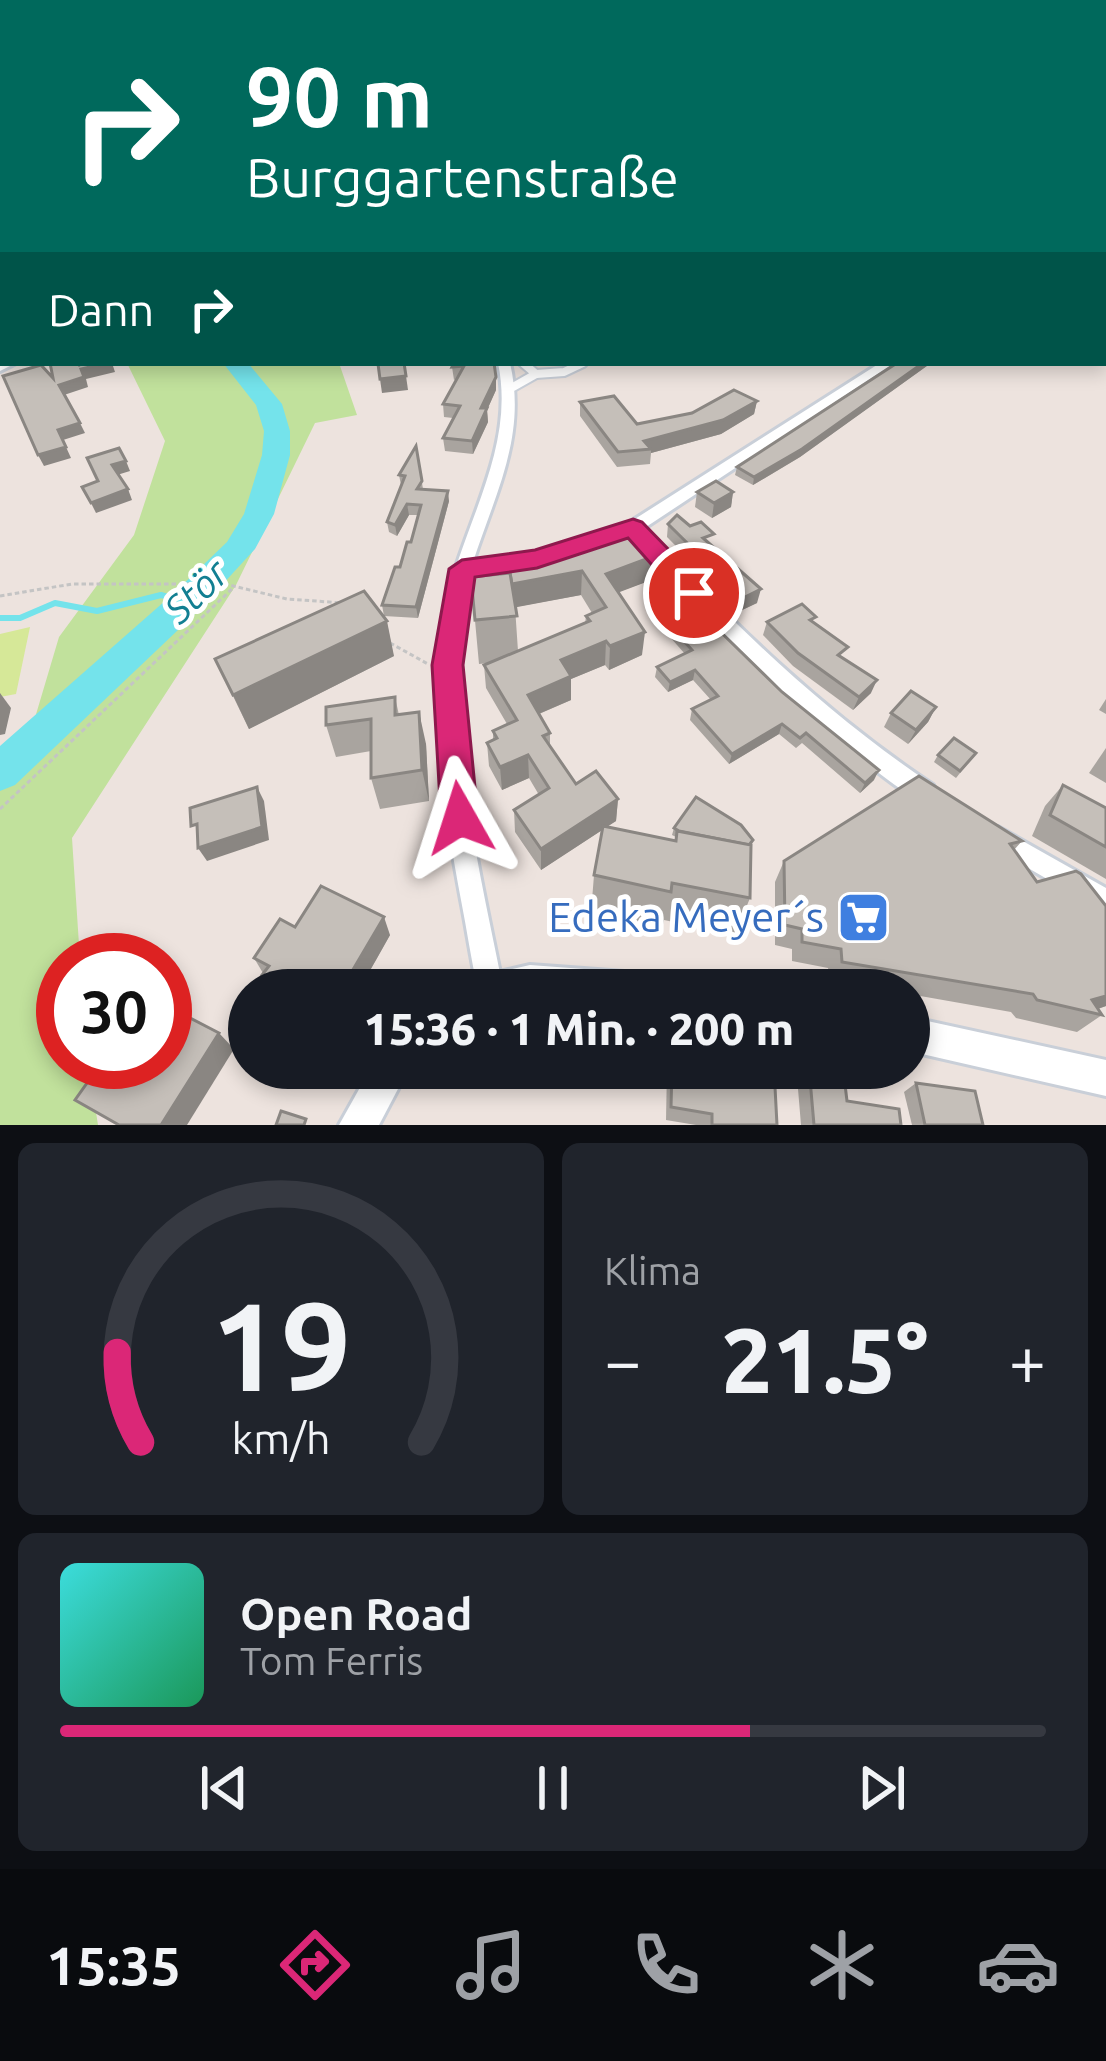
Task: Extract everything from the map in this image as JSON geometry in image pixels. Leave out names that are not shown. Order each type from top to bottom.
[{"type":"street","points":[[484,969],[460,818],[448,665],[462,569],[513,408],[513,387],[505,366]]},
{"type":"street","points":[[462,569],[548,556],[633,528],[883,366]]},
{"type":"street","points":[[633,528],[772,674],[837,728],[943,803]]},
{"type":"street","points":[[981,827],[1106,901]]},
{"type":"street","points":[[930,1039],[1106,1078]]},
{"type":"street","points":[[358,1125],[379,1089]]},
{"type":"lane","points":[[527,366],[536,374]]},
{"type":"lane","points":[[513,387],[536,374],[577,366]]},
{"type":"path","points":[[0,596],[72,584],[225,584],[287,599],[343,603]]},
{"type":"path","points":[[0,809],[236,585]]},
{"type":"path","points":[[381,633],[396,650],[423,663],[448,665]]},
{"type":"green space","points":[[128,366],[340,366],[357,415],[315,423],[236,585],[72,838],[78,933],[36,933],[36,1089],[92,1089],[98,1125],[0,1125],[0,772],[26,748],[59,637],[134,535],[165,441]]},
{"type":"green space","points":[[30,627],[16,694],[0,697],[0,634]]},
{"type":"building","points":[[42,366],[53,378],[51,366],[94,366],[81,369],[84,377],[59,385],[80,423],[58,430],[66,447],[38,455],[3,376]]},
{"type":"building","points":[[378,366],[404,366],[406,376],[380,379]]},
{"type":"building","points":[[464,366],[494,366],[496,377],[481,408],[487,408],[472,441],[443,438],[460,406],[443,404]]},
{"type":"building","points":[[892,366],[919,366],[754,477],[737,467]]},
{"type":"building","points":[[734,390],[757,401],[723,420],[644,441],[651,449],[618,452],[580,402],[614,396],[637,424],[692,413]]},
{"type":"building","points":[[416,446],[422,481],[417,489],[448,491],[416,607],[382,605],[395,567],[400,567],[407,542],[411,542],[421,505],[407,504],[395,525],[387,522],[405,476],[399,475]]},
{"type":"building","points":[[119,448],[126,461],[112,465],[128,489],[91,503],[82,487],[98,481],[87,458]]},
{"type":"building","points":[[716,481],[733,492],[714,503],[697,492]]},
{"type":"building","points":[[677,515],[690,526],[701,522],[714,534],[703,538],[761,589],[743,598],[668,524]]},
{"type":"building","points":[[646,532],[665,552],[606,574],[645,632],[610,646],[606,641],[561,660],[571,676],[528,695],[550,733],[543,736],[576,784],[596,771],[618,799],[541,849],[514,810],[549,788],[528,755],[500,767],[487,743],[497,738],[493,731],[517,720],[484,665],[590,621],[586,616],[606,607],[582,571],[512,584],[510,573],[495,575],[492,564]]},
{"type":"building","points":[[510,573],[517,616],[475,620],[471,577]]},
{"type":"building","points":[[364,591],[387,621],[233,695],[215,659]]},
{"type":"building","points":[[802,604],[816,617],[810,620],[848,647],[838,655],[877,680],[859,697],[798,653],[767,622]]},
{"type":"building","points":[[693,605],[782,692],[879,770],[865,783],[806,733],[800,738],[782,724],[732,754],[692,709],[718,696],[695,670],[670,682],[657,667],[692,650],[663,618]]},
{"type":"building","points":[[911,691],[936,707],[916,730],[891,713]]},
{"type":"building","points":[[395,697],[395,715],[419,712],[422,770],[371,778],[371,719],[326,725],[326,707]]},
{"type":"building","points":[[954,738],[976,753],[960,771],[938,755]]},
{"type":"building","points":[[919,776],[1022,841],[1010,844],[1037,882],[1076,871],[1106,906],[1106,996],[1092,1000],[1102,1015],[1037,1000],[1033,994],[930,977],[930,969],[884,969],[842,962],[841,949],[802,942],[802,929],[785,925],[784,861]]},
{"type":"building","points":[[1063,785],[1106,808],[1106,847],[1050,815]]},
{"type":"building","points":[[257,787],[262,827],[198,848],[197,824],[191,826],[190,808]]},
{"type":"building","points":[[696,797],[741,825],[753,840],[749,845],[674,828]]},
{"type":"building","points":[[603,826],[676,841],[677,831],[751,845],[750,898],[672,883],[671,892],[594,875]]},
{"type":"building","points":[[321,886],[384,917],[353,969],[267,969],[269,966],[254,958],[280,919],[295,927]]},
{"type":"building","points":[[192,1019],[219,1033],[192,1076]]},
{"type":"building","points":[[930,1085],[975,1091],[983,1125],[925,1125],[917,1089],[930,1089]]},
{"type":"building","points":[[83,1089],[184,1089],[161,1125],[119,1125],[75,1100]]},
{"type":"building","points":[[671,1089],[775,1089],[777,1125],[712,1125],[712,1114],[671,1107]]},
{"type":"building","points":[[811,1089],[846,1089],[847,1101],[899,1109],[901,1125],[814,1125]]},
{"type":"building","points":[[281,1111],[306,1119],[304,1125],[276,1125]]},
{"type":"waterway","name":"Stör","points":[[0,772],[239,549],[259,514],[276,455],[277,431],[269,404],[237,366]]},
{"type":"waterway","points":[[0,618],[20,618],[55,603],[97,611],[161,595],[186,602]]},
{"type":"place","name":"Edeka Meyer´s","points":[[863,917]]},
{"type":"route","points":[[460,818],[448,665],[462,569],[537,559],[633,528],[694,593]]}]
